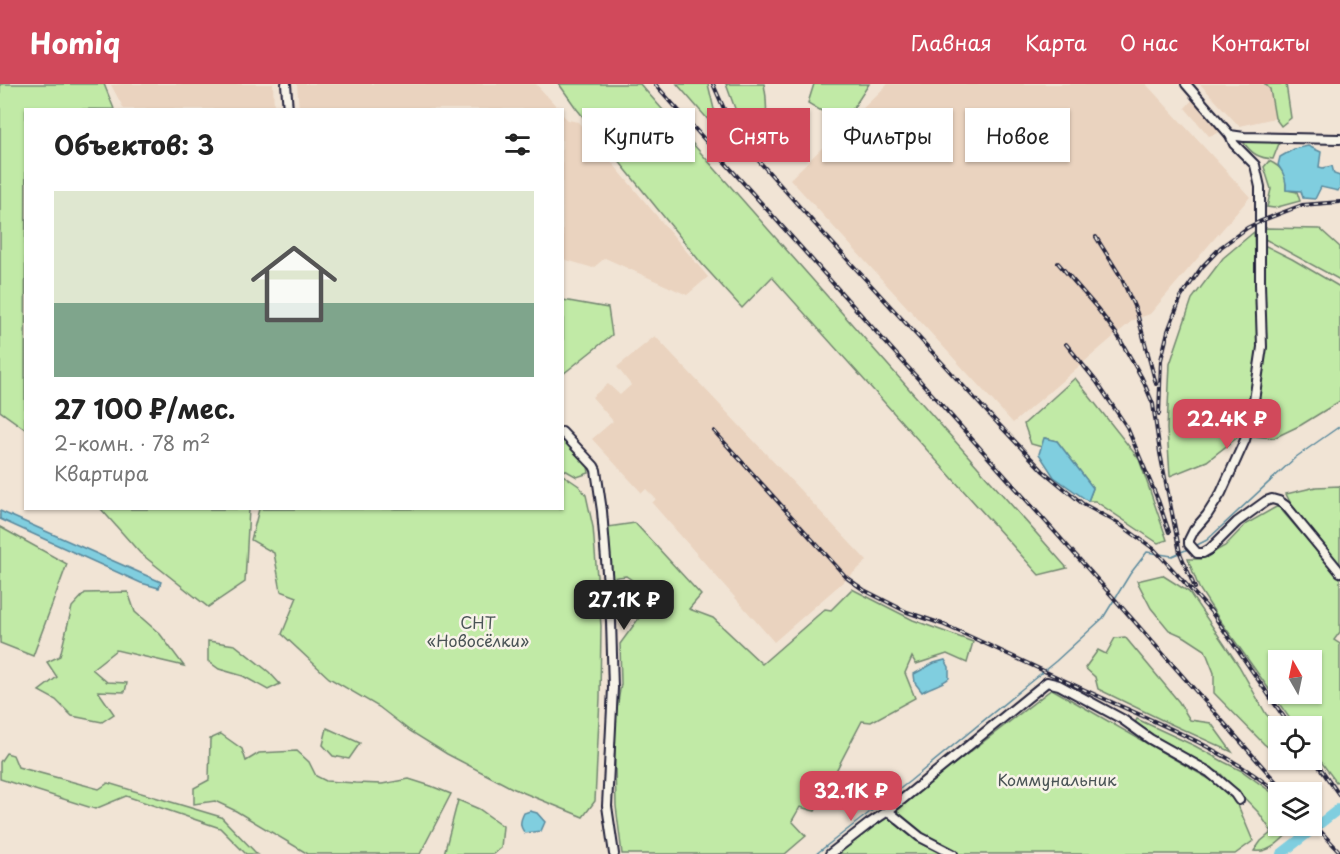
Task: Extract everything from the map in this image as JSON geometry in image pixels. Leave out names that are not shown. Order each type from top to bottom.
[{"type":"street","points":[[286,84],[288,108]]},
{"type":"street","points":[[1186,84],[1230,135],[1234,144],[1255,165],[1260,187],[1262,347],[1252,414],[1245,440],[1221,493],[1207,516],[1194,530],[1189,544],[1197,553],[1203,553],[1237,522],[1272,499],[1286,506],[1340,572]]},
{"type":"street","points":[[1230,135],[1340,139]]},
{"type":"street","points":[[564,434],[596,470],[602,511],[611,621],[613,688],[607,806],[614,854]]},
{"type":"street","points":[[830,854],[888,811],[1047,682],[1059,685],[1122,719],[1150,739],[1209,772],[1239,800]]},
{"type":"street","points":[[888,811],[920,837],[953,854]]},
{"type":"shaded area","points":[[273,84],[274,108],[123,108],[111,85]]},
{"type":"shaded area","points":[[297,84],[536,84],[558,108],[299,108]]},
{"type":"shaded area","points":[[888,84],[1146,84],[1250,197],[1150,314],[1133,320],[1013,423],[790,179],[822,148],[822,162],[953,162],[953,108],[863,108]]},
{"type":"shaded area","points":[[1200,84],[1265,84],[1270,89],[1275,118],[1239,126]]},
{"type":"shaded area","points":[[1194,98],[1223,131],[1209,136],[1185,108]]},
{"type":"shaded area","points":[[564,116],[568,120],[578,122],[582,127],[582,162],[612,162],[708,277],[687,295],[605,258],[593,268],[564,259]]},
{"type":"shaded area","points":[[655,336],[867,561],[774,642],[652,503],[656,499],[646,489],[642,493],[592,439],[613,421],[592,397],[608,384],[620,395],[631,385],[617,367]]},
{"type":"green space","points":[[0,84],[104,84],[114,108],[24,108],[24,428],[0,411]]},
{"type":"green space","points":[[559,84],[640,84],[661,108],[582,108],[582,115]]},
{"type":"green space","points":[[677,84],[708,84],[714,108],[707,108],[707,118]]},
{"type":"green space","points":[[726,84],[764,84],[766,108],[735,108]]},
{"type":"green space","points":[[814,84],[869,84],[853,108],[822,108],[822,111],[808,103]]},
{"type":"green space","points":[[1265,84],[1286,84],[1291,118],[1281,126],[1275,118],[1270,89]]},
{"type":"green space","points":[[1248,139],[1280,141],[1273,159],[1253,153],[1244,143]]},
{"type":"green space","points":[[695,146],[1067,568],[1039,575],[772,277],[742,308],[702,264],[620,162],[695,162]]},
{"type":"green space","points":[[1269,161],[1283,172],[1286,190],[1297,192],[1300,201],[1274,208],[1267,207],[1271,189],[1264,167]]},
{"type":"green space","points":[[1265,228],[1320,229],[1340,247],[1340,280],[1263,238]]},
{"type":"green space","points":[[1254,232],[1258,348],[1243,433],[1207,461],[1170,476],[1167,429],[1170,364],[1192,299],[1223,258]]},
{"type":"green space","points":[[1262,244],[1340,287],[1340,401],[1301,425],[1274,438],[1253,436],[1265,347]]},
{"type":"green space","points":[[564,300],[608,308],[612,335],[564,373]]},
{"type":"green space","points":[[1075,378],[1139,459],[1167,540],[1158,543],[1095,501],[1088,501],[1093,488],[1057,441],[1045,438],[1042,447],[1031,444],[1024,424]]},
{"type":"green space","points":[[564,440],[588,467],[589,473],[577,477],[564,470]]},
{"type":"green space","name":"СНТ «Новосёлки»","points":[[564,476],[579,486],[586,495],[593,527],[601,626],[595,801],[583,817],[512,788],[447,754],[410,731],[379,707],[329,678],[282,634],[297,597],[281,591],[274,553],[251,540],[259,510],[564,510]]},
{"type":"green space","points":[[1340,486],[1340,565],[1291,504],[1286,494],[1316,487]]},
{"type":"green space","points":[[1278,506],[1340,578],[1340,632],[1334,640],[1340,644],[1340,781],[1336,782],[1322,763],[1322,716],[1288,716],[1279,704],[1322,704],[1322,650],[1268,650],[1268,688],[1199,588],[1188,559],[1201,559],[1225,546],[1246,524]]},
{"type":"green space","points":[[102,510],[249,510],[245,582],[208,607],[140,553]]},
{"type":"green space","points":[[635,523],[701,595],[689,609],[713,618],[762,664],[825,609],[831,610],[852,589],[913,620],[973,642],[967,663],[947,654],[916,664],[912,657],[905,673],[915,698],[871,722],[862,721],[815,811],[800,807],[792,821],[806,836],[785,854],[622,854],[616,806],[614,726],[621,684],[620,644],[655,596],[626,576],[611,578],[608,527]]},
{"type":"green space","points":[[0,527],[67,564],[33,656],[0,643]]},
{"type":"green space","points":[[1162,575],[1189,592],[1239,666],[1268,716],[1268,747],[1214,693],[1214,673],[1205,650],[1169,630],[1151,608],[1137,581]]},
{"type":"green space","points":[[128,592],[135,612],[160,634],[184,666],[116,650],[92,669],[107,682],[127,683],[125,692],[98,691],[114,714],[102,722],[72,716],[56,700],[39,691],[57,677],[47,662],[60,656],[72,607],[85,593]]},
{"type":"green space","points":[[1125,637],[1179,702],[1190,720],[1211,723],[1232,752],[1098,689],[1095,677],[1085,668],[1098,650],[1106,654],[1115,638]]},
{"type":"green space","points":[[208,641],[235,645],[269,672],[280,684],[268,690],[243,676],[219,669],[208,661]]},
{"type":"green space","name":"Коммунальник","points":[[1052,689],[1216,783],[1237,803],[1253,841],[1235,854],[837,854]]},
{"type":"green space","points":[[1137,719],[1195,746],[1242,771],[1268,790],[1268,826],[1259,813],[1220,773],[1135,723]]},
{"type":"green space","points":[[327,728],[360,743],[349,759],[333,756],[323,745]]},
{"type":"green space","points":[[221,734],[242,749],[246,761],[259,753],[297,751],[309,762],[316,776],[326,781],[382,784],[409,779],[451,794],[420,854],[308,854],[215,801],[194,804],[194,788],[209,780],[210,739]]},
{"type":"green space","points":[[6,753],[13,755],[18,767],[99,789],[108,783],[221,817],[257,854],[246,854],[220,828],[126,796],[95,809],[0,779],[0,762]]},
{"type":"green space","points":[[458,800],[479,809],[503,826],[501,848],[493,854],[444,854]]},
{"type":"green space","points":[[1268,835],[1285,836],[1267,850],[1254,851]]},
{"type":"water","points":[[1308,146],[1321,152],[1319,167],[1332,166],[1334,174],[1340,176],[1338,191],[1321,187],[1315,199],[1303,198],[1301,191],[1286,190],[1285,177],[1278,165],[1280,157],[1294,149]]},
{"type":"water","points":[[1044,438],[1057,441],[1093,488],[1088,501],[1054,477],[1039,454]]},
{"type":"water","points":[[0,511],[161,582],[159,588],[141,583],[0,519]]},
{"type":"water","points":[[945,660],[949,667],[949,678],[922,692],[915,683],[914,674]]},
{"type":"water","points":[[530,811],[537,813],[545,822],[541,831],[525,833],[523,830],[521,826],[524,813]]},
{"type":"waterway","points":[[1195,546],[1207,540],[1296,457],[1340,426]]},
{"type":"waterway","points":[[816,854],[910,781],[1056,661],[1103,618],[1130,574],[1147,552],[1172,556],[1188,549]]},
{"type":"waterway","points":[[1281,854],[1340,808]]},
{"type":"railway","points":[[655,84],[1276,782]]},
{"type":"railway","points":[[713,84],[729,120],[758,160],[988,413],[1043,471],[1083,504],[1118,523],[1154,549],[1214,615]]},
{"type":"railway","points":[[1159,414],[1161,360],[1168,331],[1181,297],[1202,267],[1221,247],[1261,221],[1302,205],[1340,202]]},
{"type":"railway","points":[[1096,237],[1121,277],[1137,313],[1156,384]]},
{"type":"railway","points":[[1058,263],[1118,336],[1142,378],[1153,404],[1160,453],[1180,553],[1195,588]]},
{"type":"railway","points":[[1066,344],[1096,381],[1127,427],[1169,532]]},
{"type":"railway","points":[[714,431],[847,578],[864,590],[907,612],[942,624],[1191,738],[1236,763],[1268,785]]},
{"type":"railway","points":[[1210,610],[1283,716]]},
{"type":"railway","points":[[1322,770],[1340,796]]},
{"type":"railway","points":[[1322,833],[1340,852]]}]
